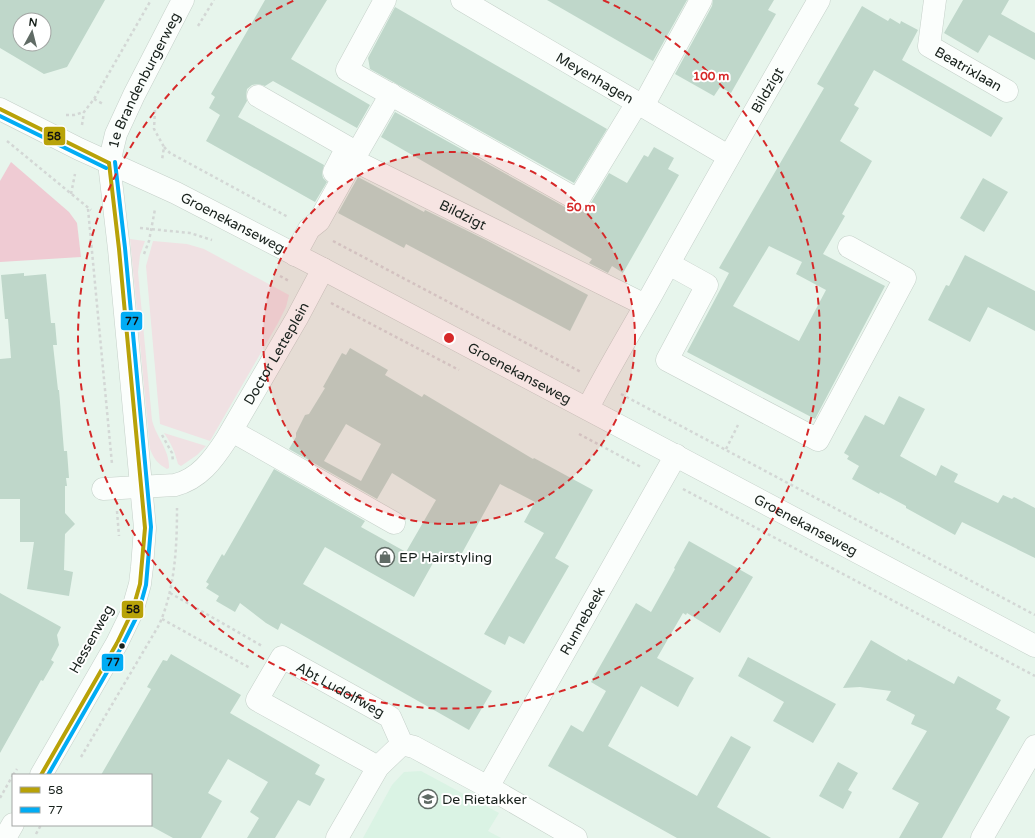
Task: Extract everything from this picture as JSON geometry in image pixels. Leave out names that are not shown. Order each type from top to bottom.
[{"type":"street","name":"1e Brandenburgerweg","points":[[109,163],[116,134],[134,95],[183,0]]},
{"type":"street","points":[[385,0],[346,70],[578,200],[640,105],[701,0]]},
{"type":"street","name":"Meyenhagen","points":[[462,0],[728,156]]},
{"type":"street","name":"Bildzigt","points":[[588,408],[728,156],[819,0]]},
{"type":"street","name":"Beatrixlaan","points":[[935,0],[928,46],[1007,91]]},
{"type":"street","points":[[295,255],[309,229],[320,221],[391,94]]},
{"type":"street","points":[[258,96],[347,147],[309,216],[309,229]]},
{"type":"street","name":"Groenekanseweg","points":[[0,109],[79,149],[158,185],[323,269],[1035,646]]},
{"type":"street","name":"Bildzigt","points":[[353,160],[646,305]]},
{"type":"street","points":[[109,163],[141,487]]},
{"type":"street","points":[[668,264],[706,284],[666,360],[818,440],[905,278],[849,247]]},
{"type":"street","name":"Doctor Letteplein","points":[[109,489],[181,483],[200,472],[218,452],[232,431],[323,269]]},
{"type":"street","points":[[232,431],[394,523]]},
{"type":"street","name":"Runnebeek","points":[[488,787],[676,455]]},
{"type":"street","name":"Hessenweg","points":[[42,774],[118,643],[132,612],[140,584],[144,554],[145,528],[141,487]]},
{"type":"street","name":"Abt Ludolfweg","points":[[378,767],[257,700],[282,657],[390,717],[402,744]]},
{"type":"street","points":[[337,838],[378,767],[402,744],[414,747],[488,787],[576,838]]},
{"type":"street","points":[[982,838],[1035,746]]},
{"type":"street","points":[[5,838],[12,826]]},
{"type":"path","name":"1e Brandenburgerweg","points":[[71,195],[84,112],[94,99],[152,0]]},
{"type":"path","name":"1e Brandenburgerweg","points":[[195,33],[214,0]]},
{"type":"path","name":"1e Brandenburgerweg","points":[[155,106],[154,129],[164,148]]},
{"type":"path","points":[[3,138],[88,209],[109,489],[119,538]]},
{"type":"path","name":"Groenekanseweg","points":[[164,148],[170,153],[309,229],[1035,615]]},
{"type":"path","points":[[158,185],[164,148]]},
{"type":"path","name":"Groenekanseweg","points":[[158,185],[151,229],[190,233],[213,241]]},
{"type":"path","name":"Groenekanseweg","points":[[275,273],[465,374]]},
{"type":"path","name":"Groenekanseweg","points":[[577,433],[1035,676]]},
{"type":"path","name":"Abt Ludolfweg","points":[[170,592],[282,657]]},
{"type":"path","points":[[162,619],[270,678]]},
{"type":"path","points":[[14,774],[20,764]]},
{"type":"path","points":[[0,798],[12,777]]},
{"type":"shaded area","points":[[11,162],[69,212],[77,223],[81,257],[0,262],[0,181]]},
{"type":"shaded area","points":[[130,239],[145,241],[140,255],[138,272],[152,420],[169,461],[169,468],[167,469],[157,461],[150,449]]},
{"type":"shaded area","points":[[153,241],[187,244],[204,249],[289,295],[286,307],[278,323],[210,441],[160,424],[146,266]]},
{"type":"shaded area","points":[[164,433],[206,446],[197,455],[181,466],[178,464],[169,440]]},
{"type":"shaded area","name":"De Rietakker","points":[[421,771],[499,813],[488,831],[501,838],[363,838],[392,785],[404,772]]},
{"type":"building","points":[[0,0],[105,0],[67,67],[44,74],[0,48]]},
{"type":"building","points":[[265,0],[327,0],[291,59],[370,105],[357,128],[273,81],[265,86],[258,84],[252,85],[247,89],[247,101],[238,117],[324,165],[322,173],[323,178],[327,182],[315,202],[206,141],[220,115],[209,108],[215,97],[211,94]]},
{"type":"building","points":[[547,0],[687,0],[653,61]]},
{"type":"building","points":[[713,0],[774,0],[768,10],[776,14],[731,93],[720,87],[714,96],[675,74],[712,6]]},
{"type":"building","points":[[963,0],[1009,0],[1001,14],[1035,33],[1035,60],[989,35],[978,53],[944,33]]},
{"type":"building","points":[[862,6],[888,21],[890,18],[900,24],[901,21],[918,30],[902,60],[1003,118],[991,137],[874,70],[854,105],[859,108],[840,141],[872,161],[842,214],[845,216],[823,254],[885,286],[815,419],[687,352],[729,273],[719,268],[824,88],[817,84]],"holes":[[[769,246],[802,262],[796,274],[826,290],[799,341],[733,306]]]},
{"type":"building","points":[[395,7],[607,129],[574,183],[370,69],[368,58]]},
{"type":"building","points":[[395,112],[572,211],[584,211],[589,206],[609,173],[627,183],[644,155],[648,157],[654,147],[674,158],[668,169],[679,175],[623,273],[612,266],[608,273],[589,263],[592,259],[381,137]]},
{"type":"building","points":[[358,177],[424,212],[425,210],[486,240],[588,295],[570,331],[406,244],[404,248],[338,213]]},
{"type":"building","points":[[983,178],[1008,192],[984,232],[960,218]]},
{"type":"building","points":[[965,255],[1035,291],[1035,331],[988,307],[970,342],[928,320],[946,285],[949,286]]},
{"type":"building","points":[[24,273],[24,276],[46,274],[51,323],[55,323],[57,345],[53,345],[59,390],[64,451],[67,451],[69,478],[66,478],[67,486],[65,486],[65,513],[75,524],[65,534],[64,570],[73,572],[69,596],[27,589],[34,542],[20,542],[20,499],[0,499],[0,359],[11,358],[8,319],[5,319],[1,275]]},
{"type":"building","points":[[350,348],[388,370],[385,375],[422,397],[424,394],[533,459],[534,458],[593,490],[555,558],[569,566],[524,644],[509,636],[505,645],[484,634],[544,533],[524,522],[535,502],[500,484],[456,564],[438,554],[414,597],[325,547],[303,584],[492,691],[469,730],[281,623],[278,630],[266,623],[240,603],[235,612],[216,601],[219,596],[206,588],[209,584],[206,582],[222,554],[224,556],[274,469],[365,521],[361,527],[406,552],[436,500],[392,473],[377,499],[289,449],[296,437],[296,433],[305,415],[309,414],[325,388],[323,387],[342,353],[346,355]],"holes":[[[346,424],[381,444],[361,481],[324,461]]]},
{"type":"building","points":[[899,396],[925,409],[900,456],[936,476],[941,465],[958,474],[954,482],[998,503],[1003,495],[1012,499],[1014,497],[1035,508],[1035,558],[962,522],[955,535],[906,508],[906,506],[880,492],[879,494],[852,479],[859,466],[847,459],[849,456],[844,453],[865,415],[884,425]]},
{"type":"building","points":[[689,541],[753,577],[720,633],[687,613],[686,615],[683,613],[657,658],[694,678],[678,707],[641,686],[608,746],[697,796],[731,736],[751,747],[717,807],[771,838],[677,838],[548,766],[571,725],[583,732],[606,691],[591,682],[636,603],[651,612]]},
{"type":"building","points":[[0,593],[61,627],[57,635],[59,645],[51,660],[54,662],[43,681],[41,680],[0,753]]},
{"type":"building","points":[[871,640],[907,661],[908,659],[954,684],[958,676],[1001,700],[996,709],[1010,717],[942,838],[899,838],[919,803],[892,789],[927,731],[911,724],[915,715],[886,700],[891,691],[860,687],[843,688]]},
{"type":"building","points":[[171,654],[241,695],[230,713],[320,765],[315,774],[325,779],[310,806],[298,800],[275,838],[247,838],[259,818],[250,812],[268,782],[228,759],[208,793],[222,801],[201,838],[173,838],[151,826],[152,774],[102,774],[151,689],[147,687],[163,660],[167,661]]},
{"type":"building","points":[[748,657],[836,704],[813,743],[773,721],[784,702],[738,676]]},
{"type":"building","points":[[838,762],[858,773],[848,790],[852,792],[843,809],[819,796]]},
{"type":"transit line","name":"58","points":[[0,109],[109,163]]},
{"type":"transit line","name":"77","points":[[0,116],[106,168]]},
{"type":"transit line","name":"77","points":[[49,774],[122,646],[138,614],[146,585],[151,527],[125,248],[115,162]]},
{"type":"transit line","name":"58","points":[[42,774],[117,643],[132,612],[140,584],[145,528],[119,249],[109,163]]},
{"type":"place","name":"EP Hairstyling","points":[[385,557]]},
{"type":"place","name":"De Rietakker","points":[[428,799]]}]
